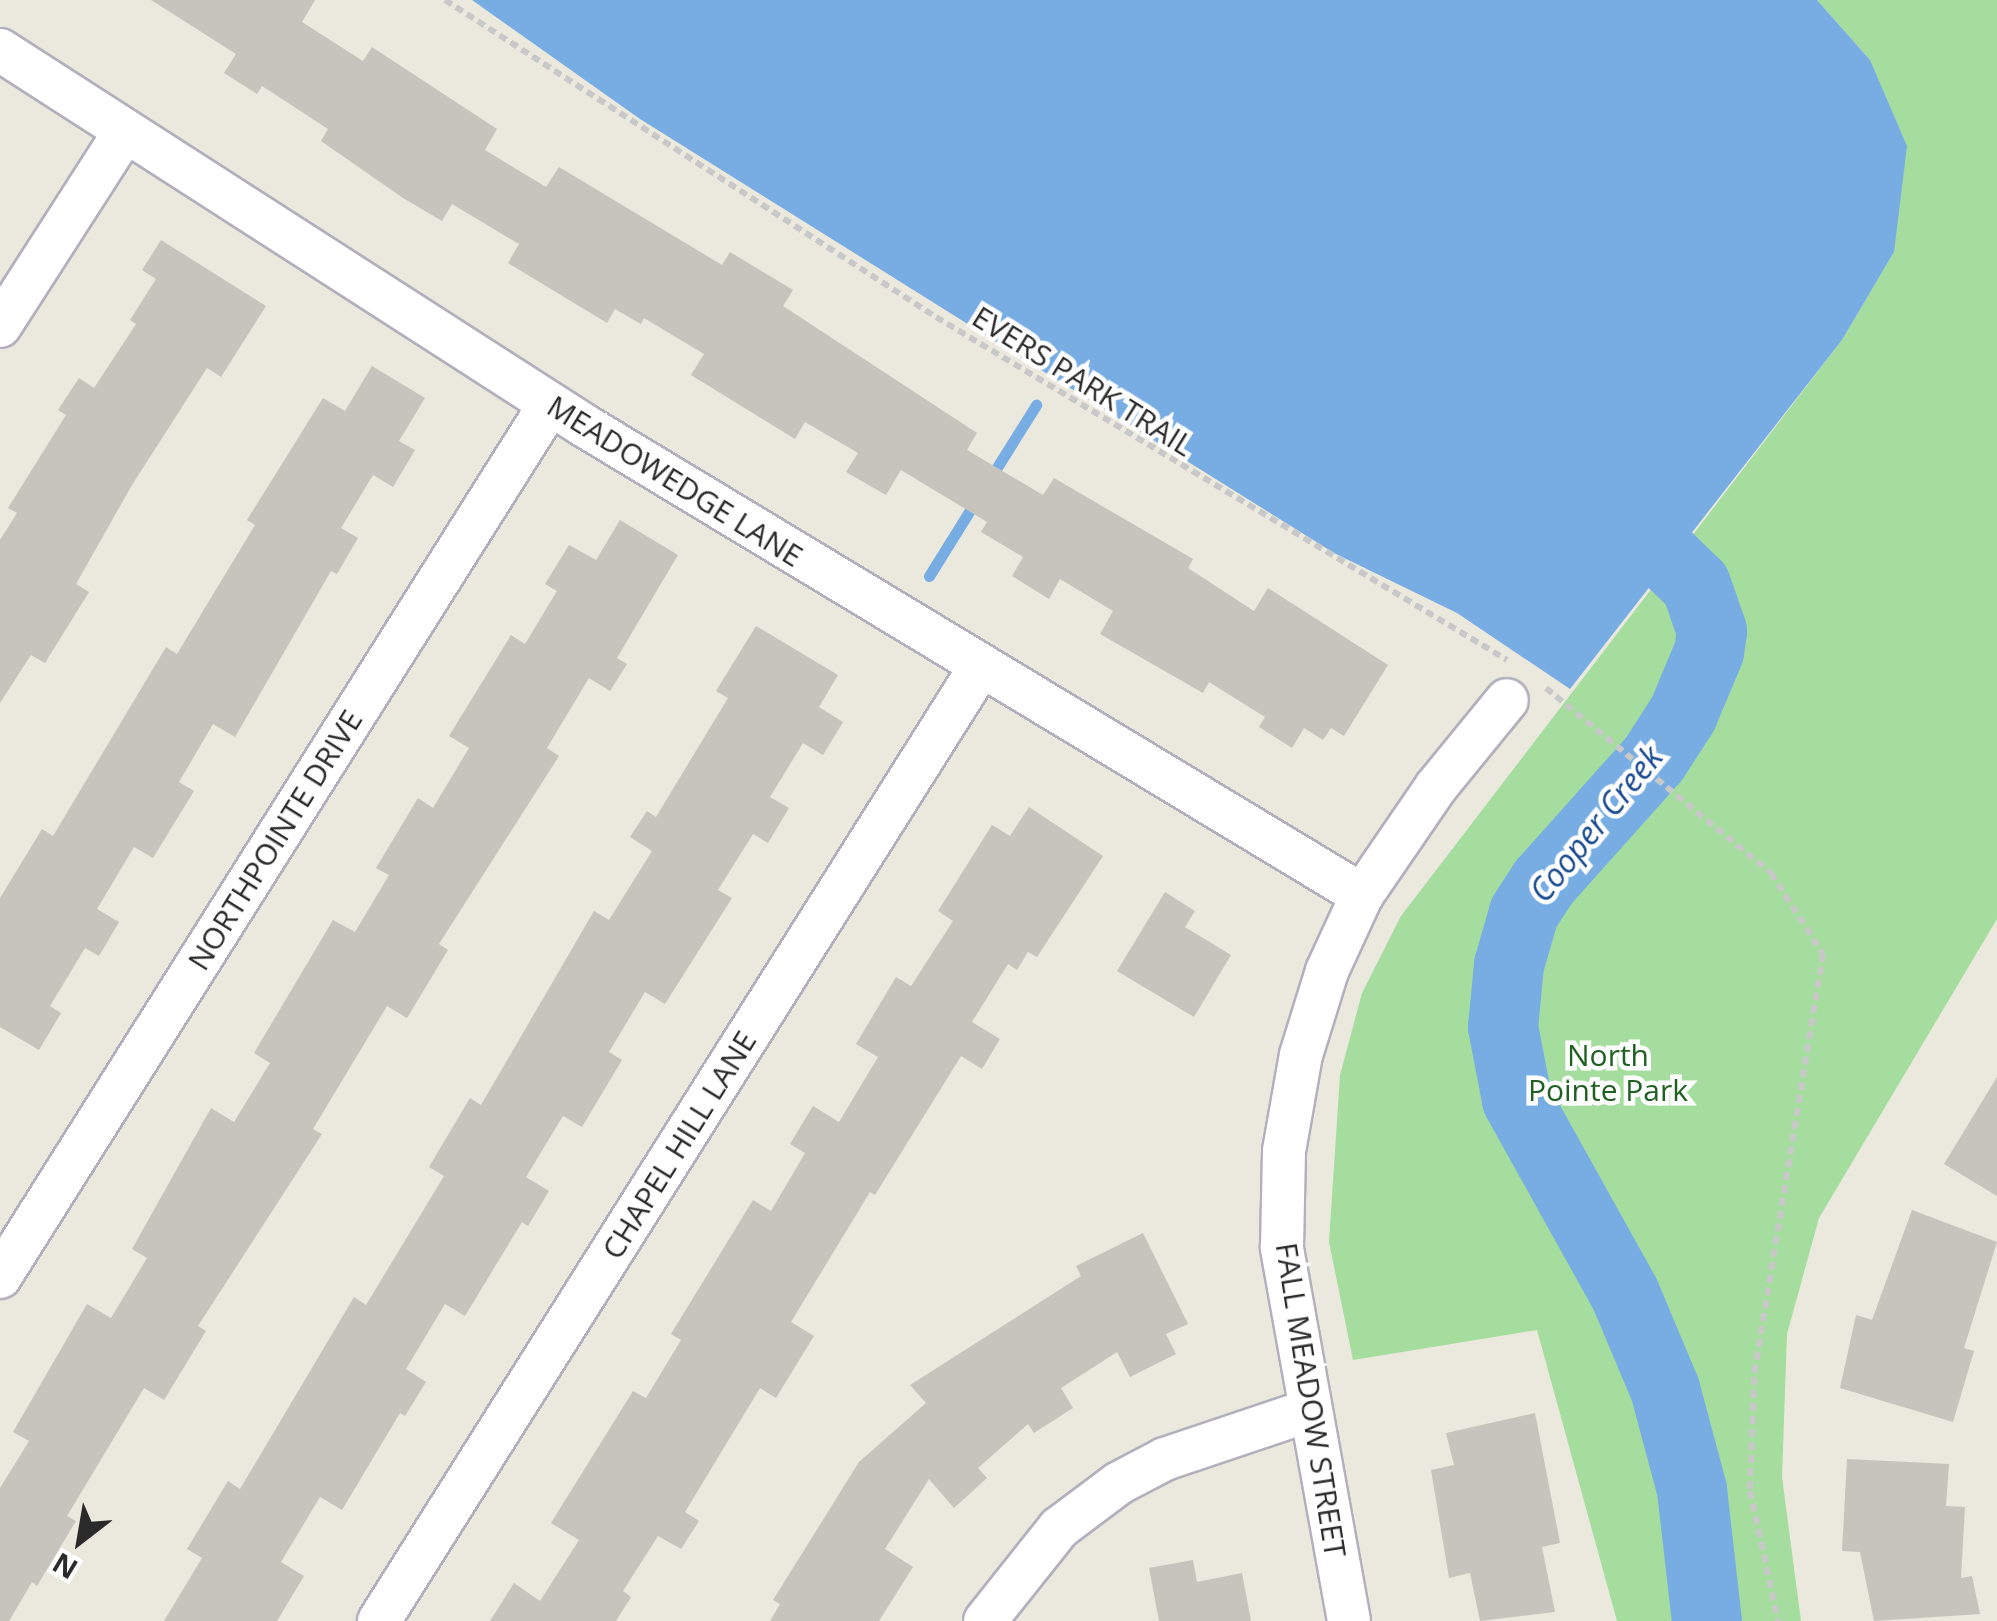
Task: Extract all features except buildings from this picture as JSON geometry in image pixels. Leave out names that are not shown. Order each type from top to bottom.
[{"type":"street","name":"MEADOWEDGE LANE","points":[[0,50],[550,404],[979,669],[1362,895]]},
{"type":"street","points":[[0,326],[124,133]]},
{"type":"street","name":"NORTHPOINTE DRIVE","points":[[0,1277],[550,404]]},
{"type":"street","name":"CHAPEL HILL LANE","points":[[379,1621],[979,669]]},
{"type":"street","name":"FALL MEADOW STREET","points":[[1349,1621],[1308,1411],[1282,1247],[1284,1151],[1300,1055],[1326,970],[1362,895],[1436,786],[1523,684]]},
{"type":"street","points":[[985,1621],[1060,1528],[1119,1483],[1165,1459],[1308,1411]]},
{"type":"path","name":"EVERS PARK TRAIL","points":[[445,0],[936,317],[1342,566],[1442,615],[1523,684],[1594,728],[1771,874],[1824,954],[1754,1377],[1750,1491],[1778,1621]]},
{"type":"green space","name":"North Pointe Park","points":[[1817,0],[1997,0],[1997,919],[1819,1218],[1787,1334],[1782,1477],[1801,1621],[1617,1621],[1537,1330],[1353,1360],[1329,1242],[1340,1075],[1362,993],[1401,916],[1842,340],[1894,252],[1870,60]]},
{"type":"water","points":[[472,0],[1817,0],[1870,60],[1907,146],[1894,252],[1842,340],[1570,689],[1457,613],[1334,553],[640,119]]},
{"type":"waterway","points":[[989,480],[1036,405]]},
{"type":"waterway","name":"Cooper Creek","points":[[1601,493],[1696,585],[1712,631],[1709,652],[1683,714],[1654,759],[1544,882],[1524,913],[1509,965],[1503,1027],[1517,1100],[1625,1294],[1665,1389],[1692,1490],[1707,1621]]},
{"type":"waterway","points":[[929,576],[977,499]]}]
